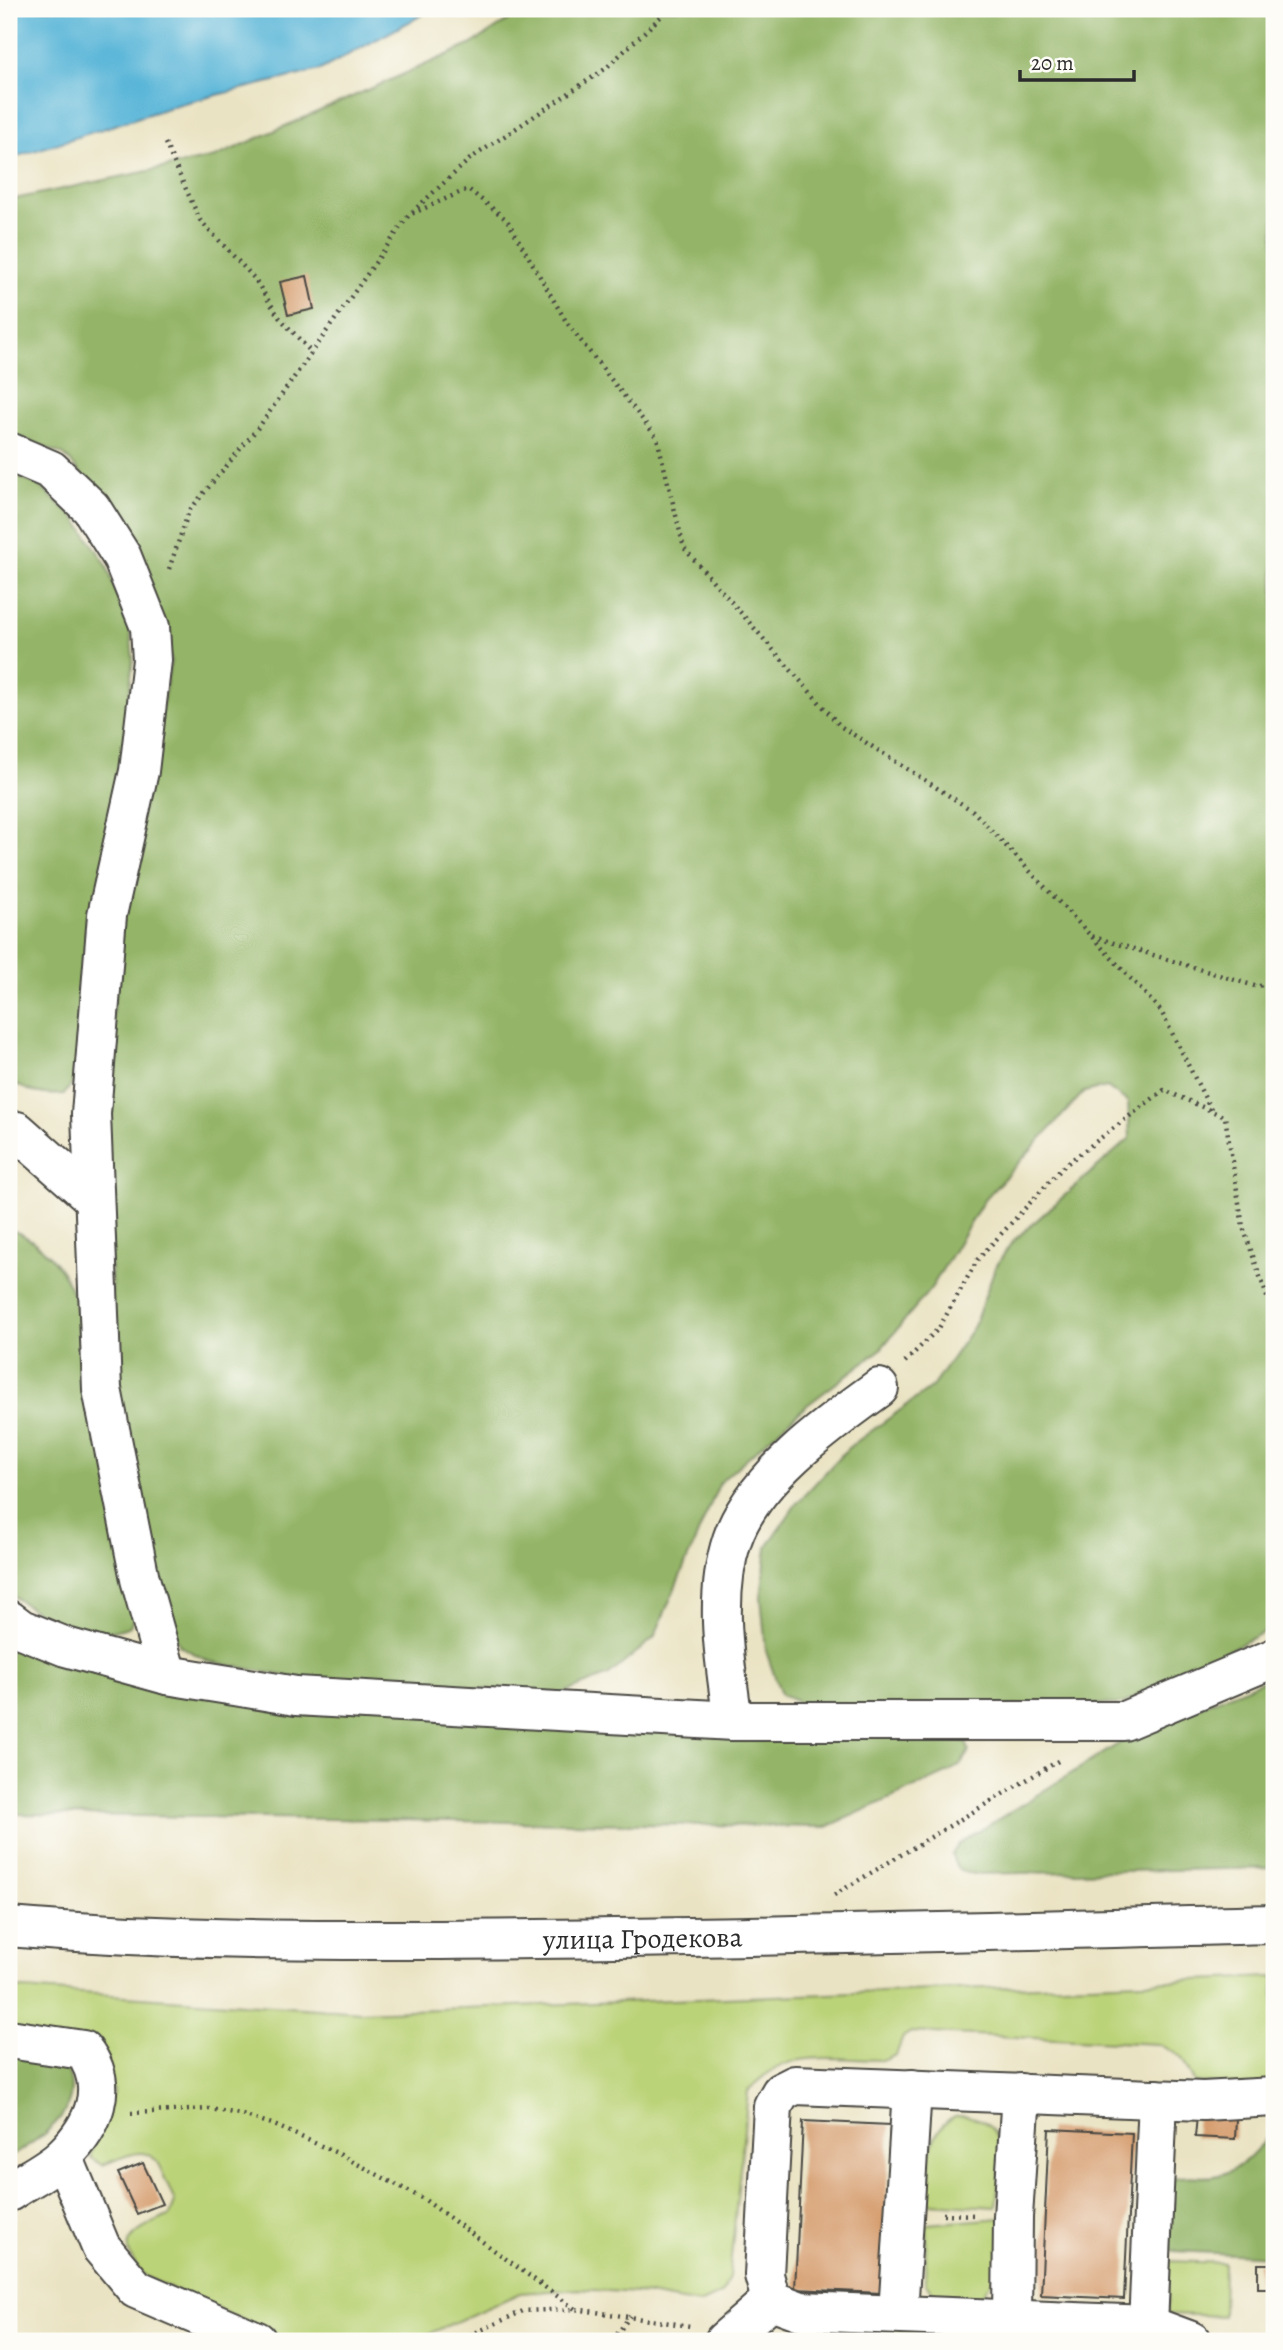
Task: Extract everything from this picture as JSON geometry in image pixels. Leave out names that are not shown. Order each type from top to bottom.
[{"type":"main road","points":[[9,452],[51,470],[90,508],[122,557],[150,627],[152,660],[139,771],[107,915],[92,1088],[102,1389],[140,1579],[167,1675]]},
{"type":"main road","points":[[17,1131],[94,1199]]},
{"type":"main road","points":[[733,1721],[723,1651],[723,1590],[732,1539],[762,1487],[825,1427],[879,1388]]},
{"type":"main road","points":[[9,1620],[21,1629],[66,1647],[167,1675],[296,1696],[733,1721],[1124,1721],[1274,1658]]},
{"type":"main road","name":"улица Гродекова","points":[[9,1927],[193,1937],[370,1941],[763,1937],[1274,1924]]},
{"type":"main road","points":[[9,2039],[83,2050],[95,2066],[99,2089],[94,2115],[63,2155],[9,2192]]},
{"type":"main road","points":[[771,2300],[764,2276],[773,2106],[780,2092],[795,2085],[1203,2101],[1274,2097]]},
{"type":"main road","points":[[898,2314],[912,2089]]},
{"type":"main road","points":[[1021,2093],[1013,2217],[1037,2327]]},
{"type":"main road","points":[[1148,2325],[1158,2099]]},
{"type":"main road","points":[[63,2155],[101,2247],[136,2289],[257,2341]]},
{"type":"main road","points":[[771,2300],[848,2326],[898,2314],[1037,2327],[1148,2325],[1191,2341]]},
{"type":"main road","points":[[725,2341],[771,2300]]},
{"type":"path","points":[[150,627],[189,511],[261,424],[409,215],[470,159],[605,69],[669,9]]},
{"type":"path","points":[[165,143],[200,220],[254,278],[279,317],[311,352]]},
{"type":"path","points":[[409,215],[468,189],[507,220],[567,323],[657,438],[684,548],[840,726],[973,811],[1091,936],[1161,1012],[1212,1110]]},
{"type":"path","points":[[1091,936],[1258,987],[1274,978]]},
{"type":"path","points":[[879,1388],[939,1328],[978,1259],[1065,1165],[1164,1090],[1225,1116],[1243,1227],[1274,1317]]},
{"type":"path","points":[[833,1896],[1066,1756]]},
{"type":"path","points":[[94,2115],[210,2109],[272,2124],[337,2152],[425,2200],[575,2309]]},
{"type":"path","points":[[904,2213],[1013,2217]]},
{"type":"path","points":[[457,2341],[523,2311],[575,2309],[631,2315],[712,2330],[725,2341]]},
{"type":"path","points":[[613,2340],[631,2315]]},
{"type":"green space","points":[[526,9],[1274,9],[1274,1627],[1123,1704],[815,1709],[781,1695],[766,1651],[761,1597],[767,1547],[796,1504],[848,1448],[932,1387],[974,1326],[995,1268],[1012,1242],[1130,1138],[1128,1102],[1107,1087],[1084,1092],[984,1200],[932,1287],[880,1350],[806,1406],[720,1482],[654,1638],[609,1675],[561,1694],[297,1678],[208,1661],[180,1646],[166,1615],[115,1385],[105,1103],[122,918],[171,660],[104,498],[64,455],[9,433],[9,200],[215,157],[470,45]]},
{"type":"green space","points":[[9,473],[38,485],[76,519],[106,564],[130,630],[133,659],[122,765],[77,1078],[64,1094],[35,1092],[9,1080]]},
{"type":"green space","points":[[9,1229],[31,1240],[50,1257],[65,1277],[75,1300],[135,1614],[130,1626],[114,1631],[98,1632],[66,1626],[36,1612],[9,1593]]},
{"type":"green space","points":[[9,1647],[63,1665],[952,1739],[966,1741],[969,1751],[962,1763],[949,1772],[827,1827],[9,1814]]},
{"type":"green space","points":[[1274,1676],[1274,1868],[974,1874],[956,1867],[952,1854],[960,1843],[1136,1733]]},
{"type":"green space","points":[[1274,1977],[1274,2088],[1195,2083],[1181,2057],[1158,2044],[911,2032],[903,2037],[896,2055],[885,2060],[811,2059],[778,2067],[748,2091],[729,2277],[723,2293],[699,2304],[637,2293],[578,2289],[520,2293],[413,2341],[290,2341],[146,2277],[130,2254],[131,2238],[170,2215],[175,2202],[157,2162],[144,2153],[103,2165],[90,2157],[114,2090],[9,2029],[9,1988],[361,2012]]},
{"type":"green space","points":[[9,2054],[64,2063],[70,2079],[71,2094],[59,2120],[9,2158]]},
{"type":"green space","points":[[955,2116],[974,2117],[987,2123],[995,2133],[1000,2160],[996,2207],[929,2203],[929,2166],[933,2143],[945,2123]]},
{"type":"green space","points":[[1274,2130],[1274,2256],[1169,2249],[1172,2179],[1225,2173],[1248,2158]]},
{"type":"green space","points":[[1013,2217],[992,2280],[978,2301],[939,2302],[925,2282],[927,2224]]},
{"type":"green space","points":[[1169,2261],[1224,2263],[1223,2316],[1167,2314]]},
{"type":"green space","points":[[876,2333],[1018,2336],[1019,2340],[874,2341]]},
{"type":"water","points":[[9,9],[433,9],[320,70],[180,104],[9,159]]},
{"type":"building","points":[[307,276],[314,309],[288,315],[280,282]]},
{"type":"building","points":[[1197,2116],[1236,2118],[1235,2139],[1195,2137]]},
{"type":"building","points":[[803,2121],[890,2125],[882,2293],[795,2289]]},
{"type":"building","points":[[1049,2129],[1132,2133],[1124,2299],[1041,2295]]},
{"type":"building","points":[[143,2163],[162,2204],[137,2214],[118,2173]]},
{"type":"building","points":[[1258,2264],[1274,2264],[1274,2288],[1258,2288]]}]
